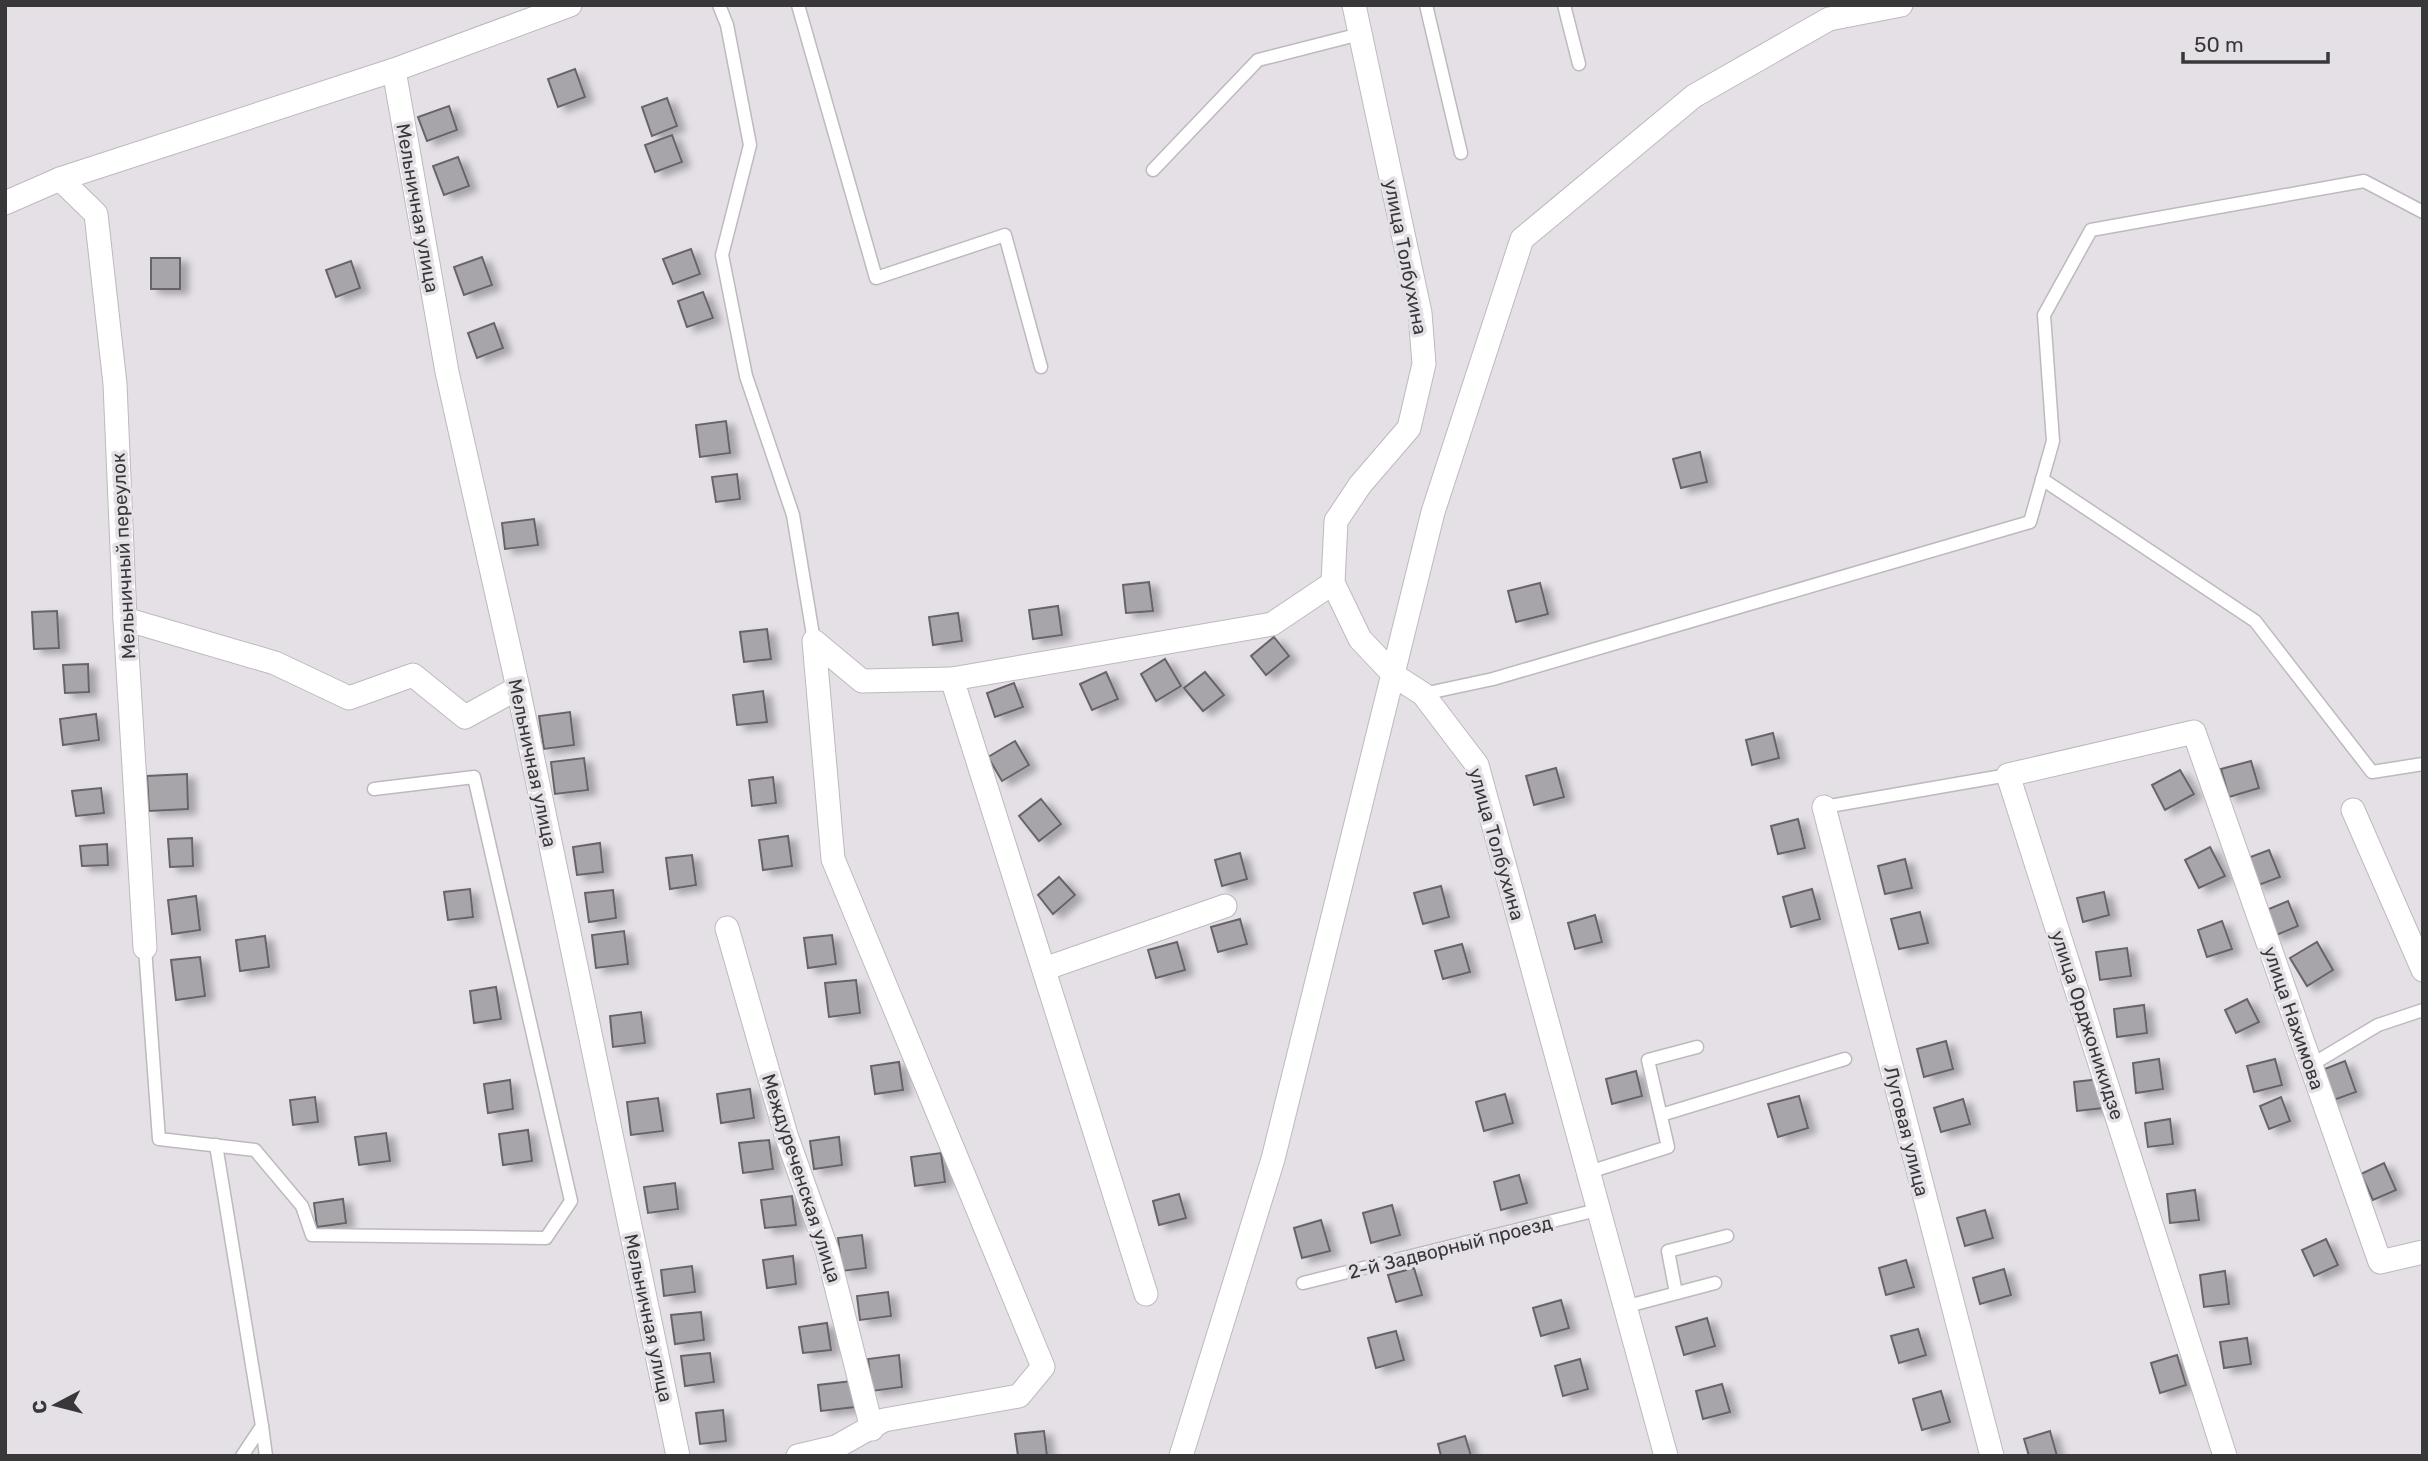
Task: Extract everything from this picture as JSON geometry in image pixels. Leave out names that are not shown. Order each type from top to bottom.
[{"type":"street","points":[[5,203],[60,179],[394,70],[570,5]]},
{"type":"street","name":"улица Толбухина","points":[[1354,5],[1420,313],[1424,364],[1409,428],[1360,485],[1336,520],[1333,583],[1360,639],[1395,676],[1423,694],[1477,765],[1586,1173],[1666,1456]]},
{"type":"street","points":[[1181,1456],[1273,1159],[1395,676],[1433,512],[1522,239],[1694,96],[1829,19],[1901,5]]},
{"type":"street","name":"Мельничная улица","points":[[394,70],[447,372],[517,688],[678,1456]]},
{"type":"street","name":"Мельничный переулок","points":[[60,179],[96,214],[115,384],[125,619],[145,948]]},
{"type":"street","points":[[814,641],[862,681],[952,679],[1272,624],[1333,583]]},
{"type":"street","points":[[125,619],[275,663],[349,698],[413,675],[465,717],[517,688]]},
{"type":"street","points":[[799,1456],[836,1447],[884,1420],[1019,1396],[1043,1367],[833,859],[814,641]]},
{"type":"street","points":[[952,679],[1146,1294]]},
{"type":"street","name":"улица Нахимова","points":[[2008,775],[2194,732],[2380,1262],[2423,1252]]},
{"type":"street","name":"улица Орджоникидзе","points":[[2008,775],[2225,1456]]},
{"type":"street","name":"Луговая улица","points":[[1824,807],[1992,1456]]},
{"type":"street","points":[[2353,810],[2423,970]]},
{"type":"street","points":[[1044,969],[1225,906]]},
{"type":"street","name":"Междуреченская улица","points":[[727,928],[786,1135],[827,1250],[872,1429]]},
{"type":"lane","points":[[719,5],[727,25],[750,145],[722,255],[746,376],[793,515],[814,641]]},
{"type":"lane","points":[[798,5],[876,278],[1005,236],[1041,367]]},
{"type":"lane","points":[[1426,5],[1461,153]]},
{"type":"lane","points":[[1564,5],[1579,64]]},
{"type":"lane","points":[[1153,170],[1258,60],[1360,34]]},
{"type":"lane","points":[[1423,694],[1493,679],[2030,522],[2053,441],[2044,315],[2091,230],[2364,181],[2423,212]]},
{"type":"lane","points":[[2042,479],[2255,621],[2372,772],[2423,764]]},
{"type":"lane","points":[[1824,807],[2008,775]]},
{"type":"lane","points":[[145,948],[159,1139],[255,1150],[302,1206],[312,1235],[546,1238],[571,1200],[474,777],[374,789]]},
{"type":"lane","points":[[2311,1065],[2378,1025],[2423,1010]]},
{"type":"lane","points":[[1586,1173],[1668,1147],[1648,1060],[1696,1047]]},
{"type":"lane","points":[[1661,1115],[1845,1059]]},
{"type":"lane","points":[[216,1145],[266,1456]]},
{"type":"lane","name":"2-й Задворный проезд","points":[[1303,1283],[1597,1210]]},
{"type":"lane","points":[[1676,1293],[1668,1251],[1727,1236]]},
{"type":"lane","points":[[1624,1307],[1715,1283]]},
{"type":"lane","points":[[242,1456],[262,1426]]},
{"type":"building","points":[[575,69],[585,97],[558,107],[548,79]]},
{"type":"building","points":[[667,98],[677,126],[652,136],[642,107]]},
{"type":"building","points":[[449,106],[457,130],[427,141],[418,117]]},
{"type":"building","points":[[672,135],[682,162],[655,172],[645,145]]},
{"type":"building","points":[[458,157],[469,186],[444,195],[433,166]]},
{"type":"building","points":[[691,249],[700,274],[673,284],[663,259]]},
{"type":"building","points":[[482,257],[492,285],[464,295],[454,267]]},
{"type":"building","points":[[151,258],[180,258],[180,289],[151,289]]},
{"type":"building","points":[[351,261],[360,288],[336,297],[326,270]]},
{"type":"building","points":[[703,292],[713,318],[687,327],[678,301]]},
{"type":"building","points":[[494,323],[503,348],[477,358],[468,333]]},
{"type":"building","points":[[726,421],[730,453],[700,457],[696,425]]},
{"type":"building","points":[[1700,452],[1707,482],[1681,488],[1673,459]]},
{"type":"building","points":[[737,474],[740,499],[716,502],[712,477]]},
{"type":"building","points":[[534,519],[538,545],[505,549],[502,523]]},
{"type":"building","points":[[1149,582],[1153,611],[1126,613],[1123,585]]},
{"type":"building","points":[[1540,583],[1548,614],[1516,622],[1508,591]]},
{"type":"building","points":[[1058,606],[1062,635],[1033,639],[1029,610]]},
{"type":"building","points":[[57,611],[59,648],[34,649],[32,612]]},
{"type":"building","points":[[958,613],[962,641],[933,645],[929,617]]},
{"type":"building","points":[[767,629],[771,659],[744,662],[740,632]]},
{"type":"building","points":[[1274,637],[1289,656],[1266,675],[1251,656]]},
{"type":"building","points":[[1165,659],[1181,686],[1156,701],[1141,674]]},
{"type":"building","points":[[88,664],[89,692],[65,693],[63,665]]},
{"type":"building","points":[[1106,672],[1118,699],[1092,710],[1080,684]]},
{"type":"building","points":[[1205,672],[1224,695],[1203,711],[1184,688]]},
{"type":"building","points":[[1014,683],[1023,707],[995,717],[987,693]]},
{"type":"building","points":[[763,691],[767,722],[737,725],[733,695]]},
{"type":"building","points":[[570,712],[574,745],[544,749],[539,716]]},
{"type":"building","points":[[96,714],[99,740],[63,745],[60,719]]},
{"type":"building","points":[[1773,733],[1779,758],[1752,765],[1746,740]]},
{"type":"building","points":[[1015,741],[1029,765],[1002,781],[988,757]]},
{"type":"building","points":[[584,758],[588,790],[555,794],[551,762]]},
{"type":"building","points":[[2251,761],[2259,788],[2229,797],[2221,769]]},
{"type":"building","points":[[1556,768],[1564,797],[1534,805],[1526,776]]},
{"type":"building","points":[[2180,770],[2194,794],[2165,810],[2152,785]]},
{"type":"building","points":[[187,774],[188,809],[149,811],[147,776]]},
{"type":"building","points":[[773,777],[776,803],[752,806],[749,780]]},
{"type":"building","points":[[101,788],[104,813],[76,816],[72,791]]},
{"type":"building","points":[[1041,799],[1061,824],[1039,841],[1019,816]]},
{"type":"building","points":[[1798,819],[1805,848],[1778,854],[1771,826]]},
{"type":"building","points":[[788,836],[792,866],[763,870],[759,840]]},
{"type":"building","points":[[192,838],[193,866],[170,867],[168,839]]},
{"type":"building","points":[[600,843],[603,872],[577,875],[573,847]]},
{"type":"building","points":[[107,844],[108,865],[82,866],[80,846]]},
{"type":"building","points":[[2210,847],[2225,876],[2199,888],[2185,860]]},
{"type":"building","points":[[2269,850],[2280,877],[2256,886],[2245,859]]},
{"type":"building","points":[[1240,853],[1247,879],[1222,886],[1215,860]]},
{"type":"building","points":[[692,855],[696,885],[670,889],[666,858]]},
{"type":"building","points":[[1905,859],[1912,888],[1885,894],[1878,866]]},
{"type":"building","points":[[1059,877],[1075,895],[1053,914],[1038,895]]},
{"type":"building","points":[[1441,886],[1449,917],[1423,924],[1414,893]]},
{"type":"building","points":[[470,889],[473,917],[448,920],[444,892]]},
{"type":"building","points":[[1812,889],[1820,919],[1791,927],[1783,897]]},
{"type":"building","points":[[613,890],[616,918],[589,922],[585,893]]},
{"type":"building","points":[[2104,892],[2109,915],[2083,922],[2077,898]]},
{"type":"building","points":[[196,896],[200,930],[172,934],[168,900]]},
{"type":"building","points":[[2288,901],[2298,926],[2274,936],[2264,911]]},
{"type":"building","points":[[1920,912],[1928,943],[1899,949],[1891,919]]},
{"type":"building","points":[[1595,915],[1602,942],[1575,949],[1568,923]]},
{"type":"building","points":[[1240,919],[1247,944],[1218,952],[1211,927]]},
{"type":"building","points":[[2222,921],[2232,949],[2207,957],[2198,930]]},
{"type":"building","points":[[624,931],[628,964],[596,968],[592,935]]},
{"type":"building","points":[[832,935],[836,964],[808,968],[804,938]]},
{"type":"building","points":[[265,936],[269,967],[240,971],[236,940]]},
{"type":"building","points":[[1177,942],[1185,970],[1156,978],[1148,950]]},
{"type":"building","points":[[2317,942],[2333,970],[2307,986],[2290,958]]},
{"type":"building","points":[[1462,944],[1470,972],[1443,979],[1435,951]]},
{"type":"building","points":[[2127,948],[2131,976],[2100,980],[2096,952]]},
{"type":"building","points":[[200,957],[205,996],[176,1000],[171,960]]},
{"type":"building","points":[[856,980],[860,1013],[829,1017],[825,983]]},
{"type":"building","points":[[496,987],[501,1019],[474,1023],[470,991]]},
{"type":"building","points":[[2247,999],[2259,1022],[2236,1033],[2225,1010]]},
{"type":"building","points":[[2144,1005],[2147,1033],[2117,1037],[2114,1009]]},
{"type":"building","points":[[641,1012],[645,1043],[613,1047],[610,1016]]},
{"type":"building","points":[[1946,1041],[1953,1069],[1924,1077],[1917,1049]]},
{"type":"building","points":[[2159,1059],[2163,1089],[2136,1093],[2133,1063]]},
{"type":"building","points":[[2275,1059],[2282,1085],[2254,1092],[2247,1066]]},
{"type":"building","points":[[2345,1061],[2356,1092],[2328,1102],[2317,1072]]},
{"type":"building","points":[[899,1062],[903,1090],[875,1094],[871,1066]]},
{"type":"building","points":[[1636,1071],[1642,1096],[1612,1104],[1606,1079]]},
{"type":"building","points":[[2100,1079],[2103,1108],[2077,1111],[2074,1082]]},
{"type":"building","points":[[510,1080],[513,1109],[488,1113],[484,1084]]},
{"type":"building","points":[[750,1089],[754,1118],[721,1123],[717,1094]]},
{"type":"building","points":[[1505,1094],[1513,1123],[1484,1131],[1476,1102]]},
{"type":"building","points":[[1799,1096],[1808,1128],[1778,1137],[1768,1104]]},
{"type":"building","points":[[315,1097],[318,1122],[293,1125],[290,1100]]},
{"type":"building","points":[[2281,1097],[2290,1121],[2269,1129],[2260,1106]]},
{"type":"building","points":[[658,1098],[663,1131],[631,1135],[627,1102]]},
{"type":"building","points":[[1963,1099],[1970,1124],[1941,1132],[1934,1108]]},
{"type":"building","points":[[2170,1119],[2173,1144],[2148,1147],[2145,1123]]},
{"type":"building","points":[[528,1130],[532,1161],[503,1165],[499,1134]]},
{"type":"building","points":[[386,1133],[390,1161],[359,1165],[355,1137]]},
{"type":"building","points":[[839,1137],[842,1165],[814,1169],[810,1141]]},
{"type":"building","points":[[769,1140],[773,1169],[743,1173],[739,1143]]},
{"type":"building","points":[[941,1153],[945,1182],[915,1186],[911,1157]]},
{"type":"building","points":[[2384,1163],[2396,1190],[2373,1200],[2361,1174]]},
{"type":"building","points":[[1519,1175],[1527,1203],[1501,1210],[1494,1182]]},
{"type":"building","points":[[675,1183],[678,1209],[648,1213],[644,1187]]},
{"type":"building","points":[[2195,1190],[2199,1220],[2170,1223],[2167,1194]]},
{"type":"building","points":[[1179,1194],[1186,1218],[1159,1225],[1153,1201]]},
{"type":"building","points":[[792,1196],[796,1225],[765,1228],[761,1200]]},
{"type":"building","points":[[343,1199],[346,1223],[317,1227],[314,1203]]},
{"type":"building","points":[[1392,1205],[1400,1235],[1371,1243],[1363,1213]]},
{"type":"building","points":[[1985,1210],[1993,1238],[1965,1246],[1957,1218]]},
{"type":"building","points":[[1321,1220],[1330,1251],[1302,1258],[1294,1228]]},
{"type":"building","points":[[862,1235],[866,1268],[842,1271],[838,1238]]},
{"type":"building","points":[[2326,1239],[2338,1265],[2314,1276],[2302,1250]]},
{"type":"building","points":[[793,1256],[796,1284],[767,1288],[763,1260]]},
{"type":"building","points":[[1906,1260],[1914,1287],[1886,1295],[1879,1268]]},
{"type":"building","points":[[692,1266],[695,1292],[664,1296],[661,1270]]},
{"type":"building","points":[[1414,1268],[1422,1295],[1396,1302],[1388,1275]]},
{"type":"building","points":[[2004,1269],[2011,1295],[1980,1304],[1973,1278]]},
{"type":"building","points":[[2225,1271],[2229,1304],[2204,1307],[2200,1275]]},
{"type":"building","points":[[888,1292],[891,1316],[860,1320],[857,1296]]},
{"type":"building","points":[[1561,1300],[1569,1328],[1541,1336],[1533,1308]]},
{"type":"building","points":[[701,1312],[704,1340],[675,1344],[671,1315]]},
{"type":"building","points":[[1707,1318],[1715,1346],[1684,1355],[1676,1327]]},
{"type":"building","points":[[827,1323],[831,1350],[803,1353],[799,1327]]},
{"type":"building","points":[[1918,1329],[1926,1355],[1899,1363],[1891,1336]]},
{"type":"building","points":[[1396,1331],[1404,1360],[1376,1368],[1368,1338]]},
{"type":"building","points":[[2247,1338],[2251,1364],[2224,1368],[2220,1342]]},
{"type":"building","points":[[710,1353],[714,1382],[685,1386],[681,1356]]},
{"type":"building","points":[[899,1355],[902,1387],[872,1391],[868,1359]]},
{"type":"building","points":[[2177,1355],[2186,1385],[2160,1393],[2151,1363]]},
{"type":"building","points":[[1580,1359],[1588,1389],[1563,1396],[1555,1366]]},
{"type":"building","points":[[852,1381],[855,1407],[821,1411],[818,1385]]},
{"type":"building","points":[[1722,1384],[1730,1412],[1703,1419],[1696,1391]]},
{"type":"building","points":[[1941,1391],[1950,1422],[1922,1430],[1913,1399]]},
{"type":"building","points":[[723,1410],[726,1441],[700,1444],[696,1413]]},
{"type":"building","points":[[1044,1431],[1047,1456],[1018,1456],[1015,1434]]},
{"type":"building","points":[[2050,1431],[2057,1456],[2029,1456],[2024,1439]]},
{"type":"building","points":[[1465,1436],[1471,1456],[1441,1456],[1438,1444]]}]
